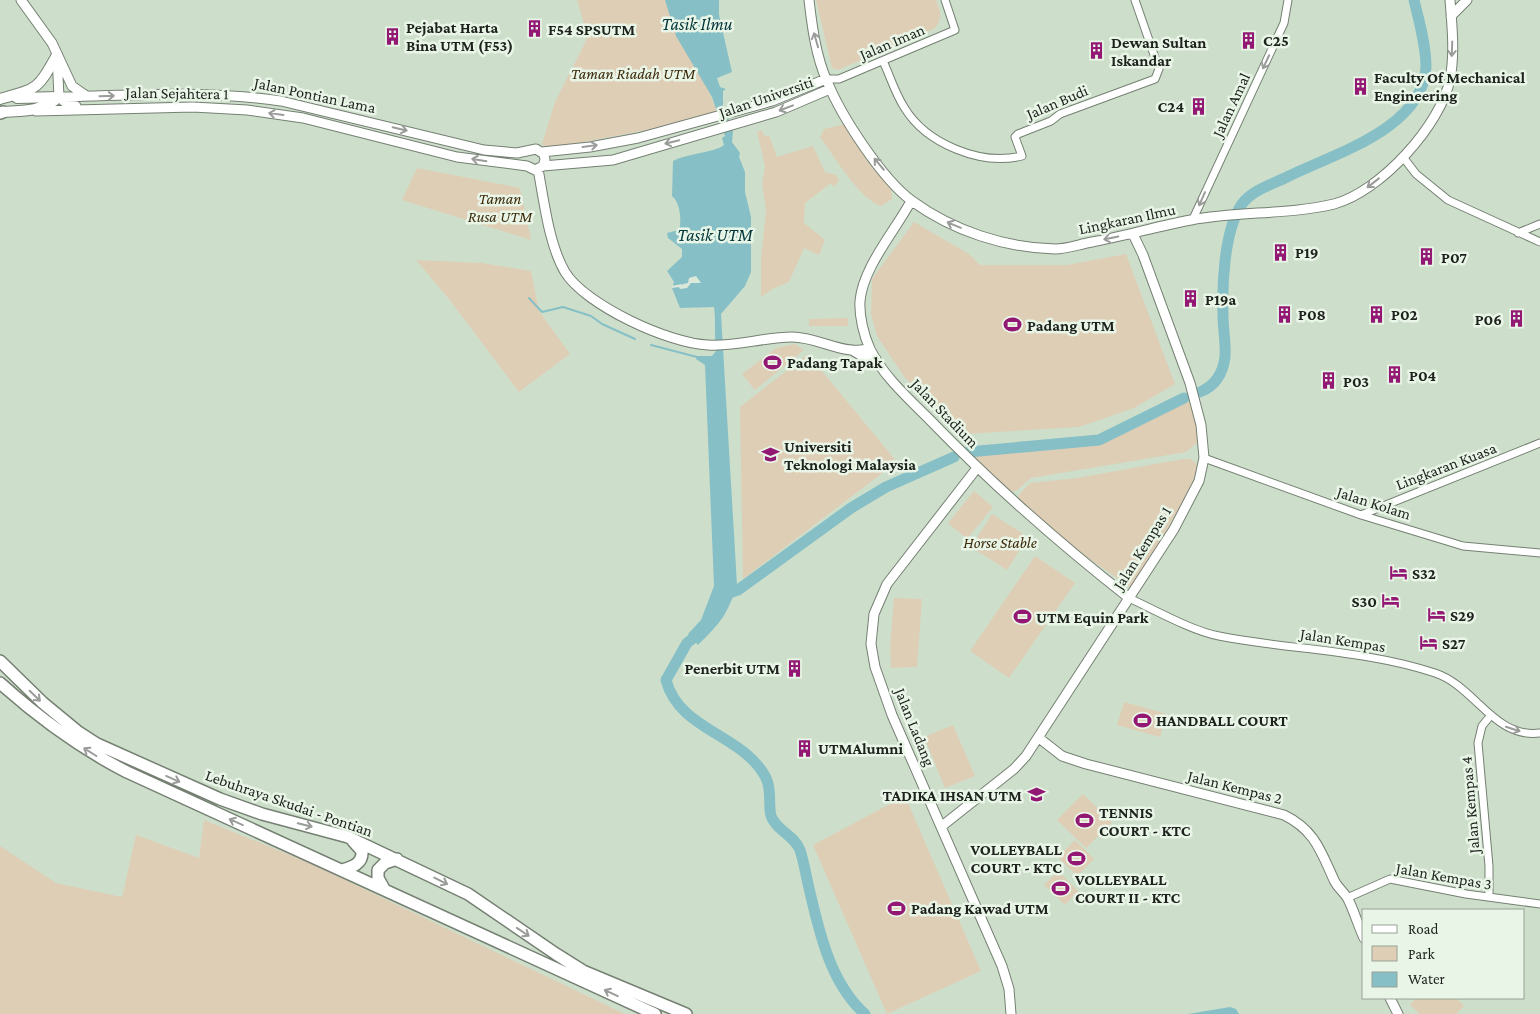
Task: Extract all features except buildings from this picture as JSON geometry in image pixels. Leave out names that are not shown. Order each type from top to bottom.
[{"type":"highway","name":"Lebuhraya Skudai - Pontian","points":[[0,662],[43,703],[77,731],[97,744],[220,800],[262,814],[348,836],[468,894],[583,971],[686,1014]]},
{"type":"highway","name":"Lebuhraya Skudai - Pontian","points":[[0,683],[35,714],[113,765],[655,1014]]},
{"type":"highway","points":[[342,870],[357,864],[362,855],[358,845],[348,836]]},
{"type":"highway","points":[[384,889],[378,878],[378,870],[385,863],[397,859]]},
{"type":"main road","points":[[0,99],[38,86],[46,78],[57,56]]},
{"type":"main road","points":[[27,111],[47,106],[58,97]]},
{"type":"main road","name":"Jalan Pontian Lama","points":[[0,99],[58,97]]},
{"type":"main road","name":"Jalan Sejahtera 1","points":[[1,112],[27,111]]},
{"type":"street","points":[[21,0],[46,34],[72,86],[82,94],[90,96]]},
{"type":"street","name":"Lingkaran Ilmu","points":[[808,0],[813,29],[826,79],[844,117],[876,162],[911,201],[950,224],[1003,244],[1057,249],[1133,234],[1193,219],[1309,208],[1348,200],[1369,187],[1403,157],[1427,128],[1445,94],[1450,79],[1450,0]]},
{"type":"street","name":"Jalan Iman","points":[[839,79],[955,30],[945,0]]},
{"type":"street","name":"Jalan Budi","points":[[883,61],[904,108],[928,133],[954,148],[996,160],[1022,156],[1015,137],[1018,134],[1051,121],[1069,110],[1155,79],[1159,69],[1135,0]]},
{"type":"street","name":"Jalan Amal","points":[[1193,219],[1284,23],[1288,0]]},
{"type":"street","points":[[1451,16],[1468,0]]},
{"type":"street","points":[[57,56],[58,97],[69,106],[95,108]]},
{"type":"street","name":"Jalan Universiti","points":[[542,152],[621,141],[715,118],[772,101],[826,79],[839,79]]},
{"type":"street","name":"Jalan Universiti","points":[[540,168],[613,160],[776,112],[830,89],[839,79]]},
{"type":"street","name":"Jalan Pontian Lama","points":[[58,97],[224,94],[281,101],[484,150],[517,153],[530,151]]},
{"type":"street","points":[[303,118],[307,107]]},
{"type":"street","name":"Jalan Sejahtera 1","points":[[27,111],[95,108],[216,108],[303,118],[457,157],[527,166]]},
{"type":"street","points":[[340,128],[343,116]]},
{"type":"street","points":[[540,168],[527,166],[526,156],[530,151],[536,149],[542,152],[545,160],[540,168],[556,253],[566,274],[589,294],[624,317],[649,330],[671,338],[705,345],[728,345],[790,337],[808,338],[852,350],[865,358],[876,358]]},
{"type":"street","points":[[1403,157],[1416,174],[1448,200],[1540,242]]},
{"type":"street","name":"Jalan Stadium","points":[[911,201],[864,280],[860,314],[870,349],[905,395],[977,468],[1068,550],[1129,598]]},
{"type":"street","points":[[1518,233],[1540,224]]},
{"type":"street","name":"Jalan Kempas 1","points":[[942,826],[1014,769],[1039,738],[1047,722],[1174,529],[1199,481],[1204,458],[1201,425],[1191,388],[1144,255],[1133,234]]},
{"type":"street","points":[[852,350],[870,349]]},
{"type":"street","name":"Lingkaran Kuasa","points":[[1362,515],[1540,443]]},
{"type":"street","name":"Jalan Kolam","points":[[1204,458],[1362,515],[1463,546],[1540,554]]},
{"type":"street","name":"Jalan Ladang","points":[[977,468],[887,584],[874,614],[871,644],[875,667],[894,721],[942,826],[1006,978],[1011,1014]]},
{"type":"street","name":"Jalan Kempas","points":[[1129,598],[1217,636],[1345,654],[1427,670],[1445,676],[1512,730],[1540,733]]},
{"type":"street","name":"Jalan Kempas 4","points":[[1489,897],[1489,866],[1478,743],[1482,726],[1491,714]]},
{"type":"street","name":"Jalan Kempas 2","points":[[1039,738],[1062,756],[1086,764],[1284,815],[1295,820],[1317,843],[1330,866],[1334,881],[1347,898],[1362,933]]},
{"type":"street","name":"Jalan Kempas 3","points":[[1347,898],[1390,879],[1540,904]]},
{"type":"street","points":[[1390,999],[1398,1014]]},
{"type":"shaded area","name":"Universiti Teknologi Malaysia","points":[[0,0],[1540,0],[1540,1014],[0,1014]]},
{"type":"green space","name":"Taman Riadah UTM","points":[[577,0],[665,0],[676,29],[705,84],[717,112],[646,130],[547,149],[542,144],[555,102],[585,43],[587,34]]},
{"type":"green space","points":[[816,0],[936,0],[940,19],[934,29],[838,70],[832,68]]},
{"type":"green space","points":[[845,124],[867,161],[874,164],[891,183],[892,199],[881,206],[872,202],[856,186],[820,137],[824,129]]},
{"type":"green space","points":[[762,130],[765,137],[769,135],[777,157],[813,146],[825,172],[836,175],[839,180],[834,187],[831,183],[805,203],[804,223],[825,240],[819,255],[804,248],[789,282],[774,288],[761,297],[761,258],[766,211],[762,184],[765,166],[757,132]]},
{"type":"green space","name":"Taman Rusa UTM","points":[[417,168],[520,188],[531,240],[402,200]]},
{"type":"green space","name":"Padang UTM","points":[[914,222],[969,254],[980,265],[1067,265],[1126,254],[1175,384],[1134,408],[1079,427],[965,434],[905,378],[877,336],[871,314],[872,279]]},
{"type":"green space","points":[[416,260],[482,263],[531,271],[539,311],[570,354],[519,392],[448,298]]},
{"type":"green space","points":[[848,318],[848,326],[809,326],[809,319]]},
{"type":"green space","name":"Padang Tapak","points":[[795,344],[804,350],[755,390],[742,374],[776,348]]},
{"type":"green space","points":[[808,354],[897,462],[743,579],[740,407]]},
{"type":"green space","points":[[1185,401],[1190,402],[1200,440],[1186,452],[1031,478],[1016,491],[1010,492],[967,454],[1101,442]]},
{"type":"green space","points":[[1190,459],[1196,463],[1198,472],[1152,555],[1130,587],[1065,542],[1019,502],[1018,496],[1030,483],[1077,478]]},
{"type":"green space","points":[[974,491],[993,507],[967,539],[948,523]]},
{"type":"green space","name":"Horse Stable","points":[[992,514],[1028,537],[1007,570],[971,547]]},
{"type":"green space","name":"UTM Equin Park","points":[[1035,556],[1075,583],[1009,678],[970,651]]},
{"type":"green space","points":[[894,598],[922,599],[917,667],[891,668],[890,648]]},
{"type":"green space","name":"HANDBALL COURT","points":[[1124,702],[1167,714],[1160,737],[1117,725]]},
{"type":"green space","points":[[953,725],[975,776],[945,788],[924,737]]},
{"type":"green space","name":"TENNIS COURT - KTC","points":[[1083,794],[1112,822],[1086,848],[1057,820]]},
{"type":"green space","name":"Padang Kawad UTM","points":[[905,796],[981,971],[887,1014],[813,845]]},
{"type":"green space","points":[[204,820],[312,864],[625,1014],[0,1014],[0,846],[56,883],[122,897],[136,835],[199,858]]},
{"type":"green space","name":"VOLLEYBALL COURT - KTC","points":[[1075,840],[1094,859],[1077,876],[1058,857]]},
{"type":"green space","name":"VOLLEYBALL COURT II - KTC","points":[[1058,871],[1078,891],[1065,905],[1044,885]]},
{"type":"green space","points":[[1415,999],[1457,999],[1464,1006],[1456,1014],[1420,1014],[1410,1005]]},
{"type":"water","points":[[665,0],[719,0],[719,15],[732,72],[717,78],[720,87],[726,89],[723,91],[723,107],[726,109],[733,132],[732,142],[740,153],[739,157],[745,172],[745,192],[751,217],[751,272],[745,286],[721,314],[737,585],[722,618],[698,645],[688,634],[701,620],[714,586],[705,365],[696,359],[697,356],[712,356],[716,351],[715,313],[714,307],[680,308],[672,288],[674,282],[667,271],[682,257],[682,249],[668,238],[667,233],[679,230],[680,222],[679,207],[672,196],[673,161],[720,147],[724,145],[722,138],[725,136],[712,97],[676,36]]},
{"type":"water","points":[[1230,1007],[1236,1009],[1239,1014],[1188,1014]]},
{"type":"pier","points":[[696,276],[701,283],[691,283],[687,288],[680,289],[679,287],[672,288],[671,286],[682,284],[683,286],[683,284],[688,283],[689,278]]},
{"type":"waterway","points":[[1200,392],[1214,383],[1224,363],[1223,289],[1225,258],[1231,228],[1242,204],[1257,191],[1373,137],[1393,123],[1409,107],[1421,89],[1426,67],[1424,42],[1414,0]]},
{"type":"waterway","points":[[529,298],[542,312],[563,307],[591,316],[602,324],[635,339]]},
{"type":"waterway","points":[[651,345],[697,357]]},
{"type":"waterway","points":[[968,452],[1099,440],[1184,398]]},
{"type":"waterway","points":[[722,597],[738,590],[851,508],[886,487],[954,457]]},
{"type":"waterway","points":[[705,629],[687,643],[666,680],[673,697],[684,711],[698,722],[743,751],[756,763],[766,778],[769,787],[773,821],[798,845],[800,850],[817,921],[828,956],[843,987],[865,1014]]},
{"type":"place","name":"F54 SPSUTM","points":[[534,29]]},
{"type":"place","name":"Pejabat Harta Bina UTM (F53)","points":[[392,36]]},
{"type":"place","name":"C25","points":[[1249,40]]},
{"type":"place","name":"Dewan Sultan Iskandar","points":[[1097,51]]},
{"type":"place","name":"Faculty Of Mechanical Engineering","points":[[1360,86]]},
{"type":"place","name":"C24","points":[[1198,106]]},
{"type":"place","name":"P19","points":[[1281,252]]},
{"type":"place","name":"P07","points":[[1427,257]]},
{"type":"place","name":"P19a","points":[[1191,299]]},
{"type":"place","name":"P08","points":[[1284,314]]},
{"type":"place","name":"P02","points":[[1377,314]]},
{"type":"place","name":"P06","points":[[1516,319]]},
{"type":"place","name":"Padang UTM","points":[[1013,325]]},
{"type":"place","name":"Padang Tapak","points":[[773,362]]},
{"type":"place","name":"P04","points":[[1395,375]]},
{"type":"place","name":"P03","points":[[1329,381]]},
{"type":"place","name":"Universiti Teknologi Malaysia","points":[[770,455]]},
{"type":"place","name":"S32","points":[[1398,573]]},
{"type":"place","name":"S30","points":[[1391,601]]},
{"type":"place","name":"S29","points":[[1436,615]]},
{"type":"place","name":"UTM Equin Park","points":[[1022,617]]},
{"type":"place","name":"S27","points":[[1428,643]]},
{"type":"place","name":"Penerbit UTM","points":[[794,668]]},
{"type":"place","name":"HANDBALL COURT","points":[[1142,720]]},
{"type":"place","name":"UTMAlumni","points":[[804,748]]},
{"type":"place","name":"TADIKA IHSAN UTM","points":[[1036,795]]},
{"type":"place","name":"TENNIS COURT - KTC","points":[[1085,821]]},
{"type":"place","name":"VOLLEYBALL COURT - KTC","points":[[1076,858]]},
{"type":"place","name":"VOLLEYBALL COURT II - KTC","points":[[1061,888]]},
{"type":"place","name":"Padang Kawad UTM","points":[[897,908]]},
{"type":"water label","name":"Tasik Ilmu","points":[[697,24]]},
{"type":"water label","name":"Tasik UTM","points":[[715,235]]}]
